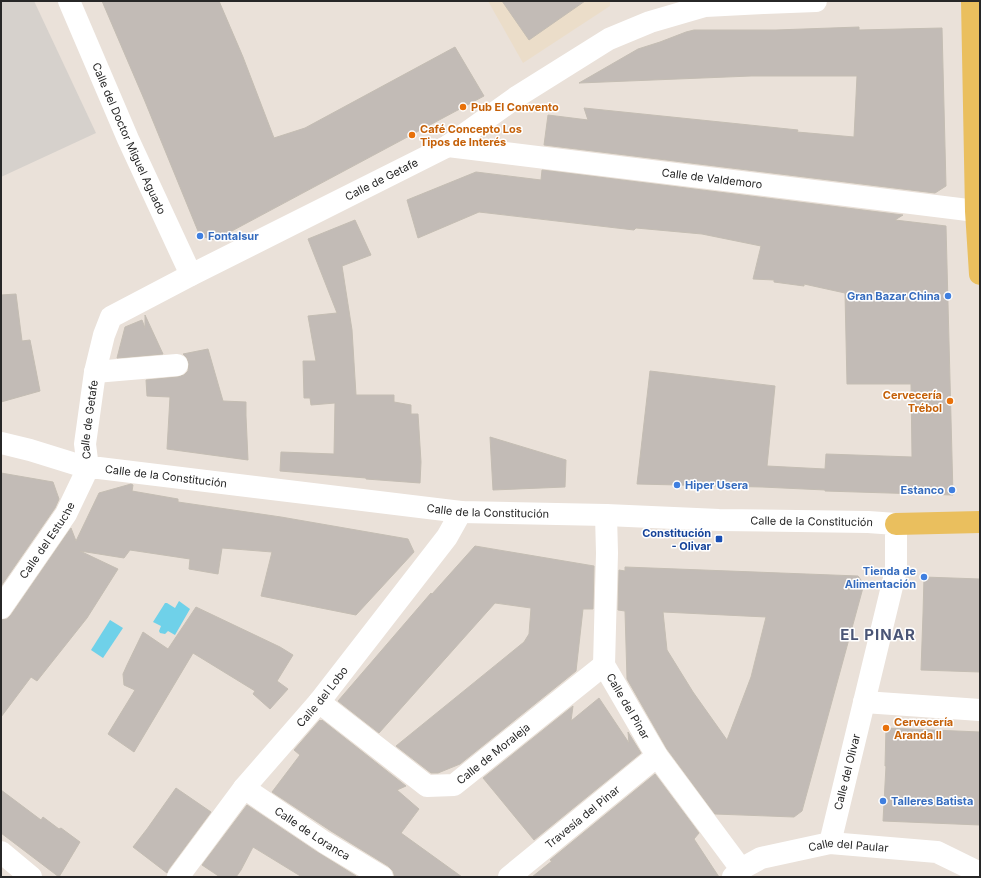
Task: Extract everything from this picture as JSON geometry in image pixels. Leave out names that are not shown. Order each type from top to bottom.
[{"type":"main road","points":[[972,1],[976,210],[980,274]]},
{"type":"main road","name":"Calle de la Constitución","points":[[896,524],[980,522]]},
{"type":"street","name":"Calle del Doctor Miguel Aguado","points":[[69,1],[128,139],[191,275]]},
{"type":"street","name":"Calle de Getafe","points":[[88,468],[85,444],[95,372],[104,335],[111,317],[191,275],[448,146],[518,96],[609,39],[650,22],[705,6],[816,1]]},
{"type":"street","name":"Calle de Valdemoro","points":[[448,146],[976,210]]},
{"type":"street","name":"Calle de Getafe","points":[[95,372],[177,365]]},
{"type":"street","name":"Calle de la Constitución","points":[[1,443],[30,450],[88,468],[461,512],[719,520],[868,522],[896,524]]},
{"type":"street","name":"Calle del Estuche","points":[[1,608],[66,514],[88,468]]},
{"type":"street","name":"Calle del Lobo","points":[[178,877],[244,788],[319,702],[447,537],[461,512]]},
{"type":"street","name":"Calle del Pinar","points":[[606,516],[604,665],[657,756],[737,873]]},
{"type":"street","name":"Calle del Olivar","points":[[830,843],[896,570],[896,524]]},
{"type":"street","name":"Calle de Moraleja","points":[[319,702],[427,786],[454,785],[604,665]]},
{"type":"street","points":[[864,702],[980,710]]},
{"type":"street","name":"Travesía del Pinar","points":[[509,877],[657,756]]},
{"type":"street","name":"Calle de Loranca","points":[[244,788],[324,842],[382,877]]},
{"type":"street","name":"Calle del Paular","points":[[737,873],[762,868],[830,843],[937,852],[980,859]]},
{"type":"street","points":[[1,852],[31,877]]},
{"type":"street","name":"Calle del Paular","points":[[937,852],[980,873]]},
{"type":"shaded area","points":[[1,1],[34,1],[96,133],[1,177]]},
{"type":"shaded area","points":[[488,1],[610,1],[610,6],[523,63]]},
{"type":"water","points":[[179,601],[190,609],[175,635],[168,631],[165,634],[160,633],[159,631],[161,626],[153,622],[165,603],[175,608]]},
{"type":"water","points":[[110,620],[123,628],[103,658],[91,650]]},
{"type":"building","points":[[102,1],[219,1],[243,57],[274,138],[305,128],[455,47],[484,96],[215,240],[200,236]]},
{"type":"building","points":[[502,1],[585,1],[529,40]]},
{"type":"building","points":[[859,27],[859,30],[942,28],[946,186],[935,193],[544,145],[548,115],[588,120],[584,108],[854,137],[857,76],[751,76],[579,83],[638,49],[694,30],[776,30]]},
{"type":"building","points":[[542,170],[903,215],[895,220],[946,226],[953,495],[825,491],[762,487],[637,484],[650,371],[775,386],[767,466],[825,469],[826,454],[912,457],[911,384],[847,384],[845,293],[804,284],[804,286],[774,282],[774,280],[753,279],[761,246],[702,234],[636,228],[634,230],[479,212],[418,238],[407,200],[476,172],[541,180]]},
{"type":"building","points":[[355,220],[371,255],[342,266],[352,330],[356,395],[394,395],[394,402],[411,405],[411,414],[418,414],[421,462],[420,483],[280,471],[281,452],[334,454],[335,403],[311,405],[310,398],[304,398],[303,361],[316,361],[308,316],[337,313],[308,239]]},
{"type":"building","points":[[16,294],[22,341],[30,340],[40,391],[1,402],[1,295]]},
{"type":"building","points":[[145,315],[163,354],[117,358],[125,327],[142,320],[145,328]]},
{"type":"building","points":[[208,349],[223,401],[246,402],[248,460],[167,449],[170,397],[147,396],[146,380],[178,377],[184,375],[188,371],[189,364],[187,358],[183,354]]},
{"type":"building","points":[[490,437],[566,460],[565,487],[493,490]]},
{"type":"building","points":[[1,473],[53,482],[59,499],[55,508],[1,586]]},
{"type":"building","points":[[131,484],[133,485],[132,491],[178,499],[178,502],[281,517],[408,539],[414,552],[356,615],[261,596],[272,552],[222,548],[218,574],[189,569],[190,559],[130,550],[124,558],[80,551],[118,569],[87,618],[37,681],[31,677],[1,717],[1,620],[7,619],[11,615],[71,528],[76,541],[99,493]]},
{"type":"building","points":[[475,546],[594,566],[593,609],[583,609],[576,671],[460,764],[438,773],[431,773],[396,746],[524,642],[529,634],[531,608],[495,603],[379,733],[338,701],[431,593],[432,594]]},
{"type":"building","points":[[625,567],[858,576],[864,584],[802,811],[794,817],[715,814],[667,749],[627,679],[625,611],[618,610],[619,570],[625,571]],"holes":[[[663,612],[766,617],[751,677],[727,740],[693,692],[667,650]]]},
{"type":"building","points":[[924,577],[980,579],[980,672],[921,670]]},
{"type":"building","points":[[196,607],[280,647],[293,655],[277,681],[288,689],[270,709],[253,694],[255,691],[193,653],[134,752],[108,734],[135,690],[124,685],[123,674],[143,632],[168,649]]},
{"type":"building","points":[[599,698],[629,743],[628,732],[641,753],[534,840],[483,778],[573,706],[571,721]]},
{"type":"building","points":[[320,720],[322,720],[406,786],[397,790],[419,809],[401,833],[462,877],[395,877],[393,871],[388,866],[272,792],[300,755],[294,750]]},
{"type":"building","points":[[886,728],[980,732],[980,825],[883,821],[886,766]]},
{"type":"building","points":[[655,774],[699,833],[694,839],[719,877],[532,877],[552,861],[550,860]]},
{"type":"building","points":[[176,788],[211,812],[167,873],[133,847]]},
{"type":"building","points":[[1,790],[41,820],[43,817],[80,842],[59,877],[1,833]]},
{"type":"building","points":[[247,805],[356,877],[302,877],[253,847],[236,877],[220,877],[202,865]]},
{"type":"place","name":"Pub El Convento","points":[[463,107]]},
{"type":"place","name":"Café Concepto Los Tipos de Interés","points":[[412,135]]},
{"type":"place","name":"Fontalsur","points":[[200,236]]},
{"type":"place","name":"Gran Bazar China","points":[[948,296]]},
{"type":"place","name":"Cervecería Trébol","points":[[950,401]]},
{"type":"place","name":"Hiper Usera","points":[[677,485]]},
{"type":"place","name":"Estanco","points":[[952,490]]},
{"type":"place","name":"Constitución - Olivar","points":[[719,539]]},
{"type":"place","name":"Tienda de Alimentación","points":[[924,577]]},
{"type":"place","name":"Cervecería Aranda II","points":[[886,728]]},
{"type":"place","name":"Talleres Batista","points":[[883,801]]},
{"type":"district","name":"EL PINAR","points":[[878,634]]}]
